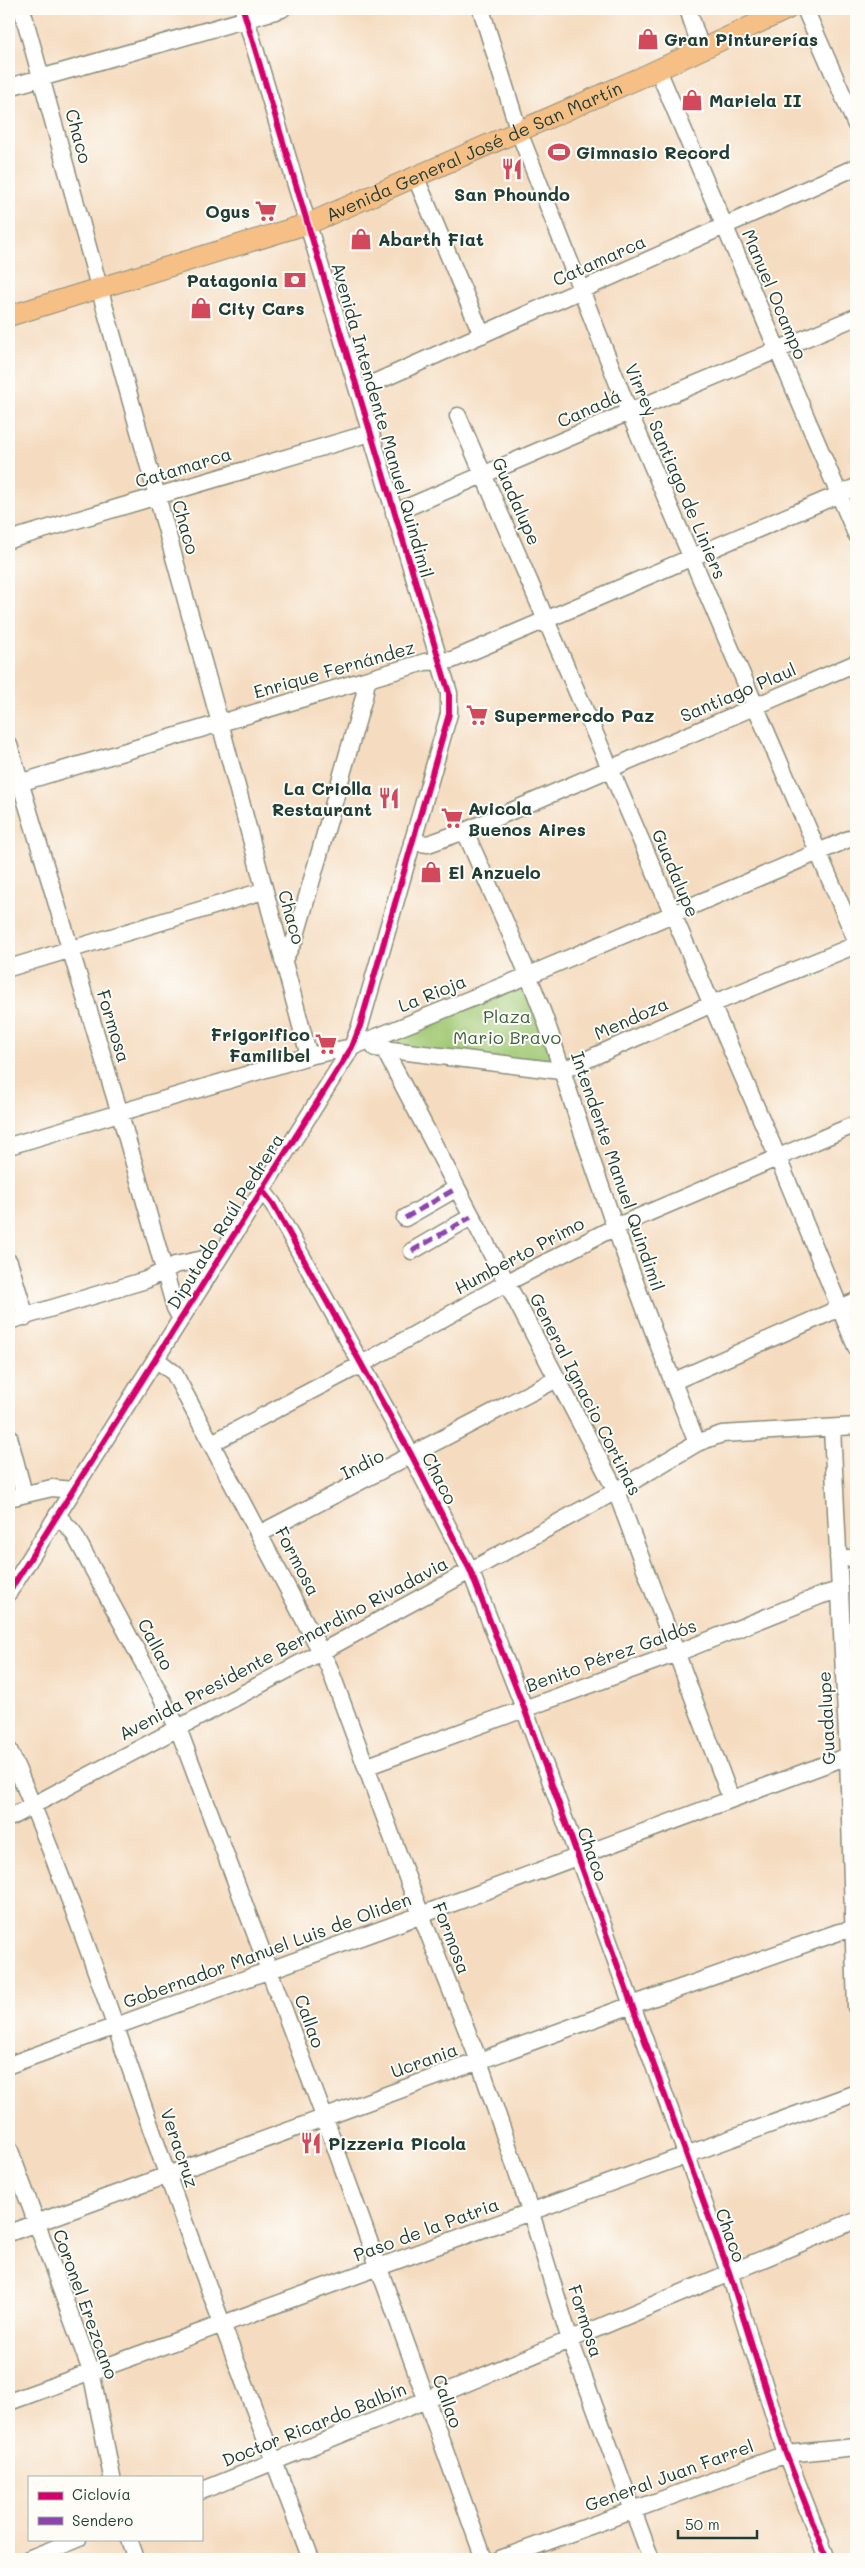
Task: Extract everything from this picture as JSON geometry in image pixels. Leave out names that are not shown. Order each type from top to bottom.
[{"type":"main road","name":"Avenida General José de San Martín","points":[[9,316],[310,224],[658,70],[788,9]]},
{"type":"street","name":"Chaco","points":[[22,9],[220,724],[263,891],[309,1056]]},
{"type":"street","points":[[9,87],[245,15],[282,9]]},
{"type":"street","name":"Virrey Santiago de Liniers","points":[[481,9],[519,132],[629,412],[856,940]]},
{"type":"street","points":[[688,9],[701,49]]},
{"type":"street","points":[[805,9],[856,125]]},
{"type":"street","name":"Avenida Intendente Manuel Quindimil","points":[[245,15],[310,224],[370,433],[449,693],[449,714],[412,842]]},
{"type":"street","name":"Manuel Ocampo","points":[[658,70],[856,534]]},
{"type":"street","name":"Catamarca","points":[[358,390],[856,167]]},
{"type":"street","points":[[416,178],[482,335]]},
{"type":"street","name":"Canadá","points":[[394,513],[856,317]]},
{"type":"street","name":"Guadalupe","points":[[458,416],[547,618],[609,769],[778,1158],[856,1347]]},
{"type":"street","name":"Catamarca","points":[[9,540],[370,433]]},
{"type":"street","name":"Enrique Fernández","points":[[14,784],[425,662],[452,660],[856,487]]},
{"type":"street","name":"Santiago Plaul","points":[[412,842],[428,844],[465,831],[856,663]]},
{"type":"street","points":[[283,961],[295,939],[364,697],[366,680]]},
{"type":"street","name":"Formosa","points":[[9,745],[14,784],[69,950],[120,1114],[165,1270],[174,1308],[180,1318]]},
{"type":"street","name":"Intendente Manuel Quindimil","points":[[465,831],[527,976],[561,1070],[613,1228],[696,1443]]},
{"type":"street","name":"La Rioja","points":[[9,1146],[309,1056],[352,1047],[672,916],[856,836]]},
{"type":"street","name":"Diputado Raúl Pedrera","points":[[9,1592],[156,1359],[218,1256],[352,1047],[360,1026],[412,842]]},
{"type":"street","points":[[9,968],[263,891]]},
{"type":"street","name":"Mendoza","points":[[561,1070],[712,1004],[856,945]]},
{"type":"street","points":[[352,1047],[384,1049],[561,1070]]},
{"type":"street","name":"General Ignacio Cortinas","points":[[384,1049],[616,1491],[732,1799]]},
{"type":"street","name":"Humberto Primo","points":[[212,1443],[362,1364],[506,1283],[613,1228],[856,1124]]},
{"type":"street","points":[[405,1218],[457,1188]]},
{"type":"street","name":"Chaco","points":[[262,1190],[273,1204],[362,1364],[412,1456],[470,1570],[524,1708],[729,2272],[786,2454],[827,2559]]},
{"type":"street","points":[[412,1251],[471,1217]]},
{"type":"street","points":[[9,1321],[146,1280],[175,1265],[218,1256]]},
{"type":"street","points":[[9,1262],[26,1316]]},
{"type":"street","points":[[672,1382],[856,1301]]},
{"type":"street","name":"Formosa","points":[[156,1359],[174,1373],[261,1533],[322,1651],[368,1766],[421,1915],[479,2061],[531,2213],[570,2340],[651,2559]]},
{"type":"street","name":"Indio","points":[[261,1533],[412,1456],[557,1378]]},
{"type":"street","name":"Avenida Presidente Bernardino Rivadavia","points":[[9,1818],[616,1491],[696,1443],[722,1434],[856,1426]]},
{"type":"street","name":"Guadalupe","points":[[832,1428],[840,1590],[850,1670],[848,1756],[854,1854],[856,2007]]},
{"type":"street","points":[[9,1437],[16,1496],[52,1488],[72,1490]]},
{"type":"street","name":"Callao","points":[[57,1515],[73,1532],[178,1728],[325,2119],[377,2268],[484,2559]]},
{"type":"street","points":[[838,1558],[856,1558]]},
{"type":"street","name":"Benito Pérez Galdós","points":[[368,1766],[677,1653],[822,1595],[840,1590]]},
{"type":"street","name":"Veracruz","points":[[9,1750],[33,1805],[116,2026],[221,2325],[311,2559]]},
{"type":"street","name":"Gobernador Manuel Luis de Oliden","points":[[9,2065],[421,1915],[848,1756]]},
{"type":"street","name":"Ucrania","points":[[9,2233],[167,2174],[325,2119],[632,2005],[839,1932],[854,1929]]},
{"type":"street","name":"Paso de la Patria","points":[[9,2402],[856,2093]]},
{"type":"street","name":"Coronel Erezcano","points":[[9,2148],[91,2371],[112,2476]]},
{"type":"street","name":"Doctor Ricardo Balbín","points":[[202,2491],[426,2400],[856,2220]]},
{"type":"street","name":"General Juan Farrel","points":[[500,2559],[786,2454],[856,2447]]},
{"type":"street","points":[[28,2559],[76,2540]]},
{"type":"street","points":[[128,2540],[136,2559]]},
{"type":"green space","name":"Plaza Mario Bravo","points":[[527,976],[561,1071],[352,1047]]},
{"type":"marked path","points":[[405,1218],[457,1188]]},
{"type":"marked path","points":[[412,1251],[471,1217]]},
{"type":"cycle path","points":[[9,1592],[352,1047],[360,1026],[449,714],[449,693],[243,9]]},
{"type":"cycle path","points":[[262,1190],[273,1204],[412,1456],[470,1570],[524,1708],[729,2272],[786,2454],[827,2559]]},
{"type":"place","name":"Gran Pinturerías","points":[[648,39]]},
{"type":"place","name":"Mariela II","points":[[692,100]]},
{"type":"place","name":"Gimnasio Record","points":[[559,152]]},
{"type":"place","name":"San Phoundo","points":[[512,169]]},
{"type":"place","name":"Ogus","points":[[266,211]]},
{"type":"place","name":"Abarth Fiat","points":[[361,239]]},
{"type":"place","name":"Patagonia","points":[[295,280]]},
{"type":"place","name":"City Cars","points":[[201,308]]},
{"type":"place","name":"Supermercdo Paz","points":[[477,715]]},
{"type":"place","name":"La Criolla Restaurant","points":[[389,798]]},
{"type":"place","name":"Avicola Buenos Aires","points":[[452,818]]},
{"type":"place","name":"El Anzuelo","points":[[431,872]]},
{"type":"place","name":"Frigorifico Familibel","points":[[326,1044]]},
{"type":"place","name":"Pizzeria Picola","points":[[311,2143]]}]
